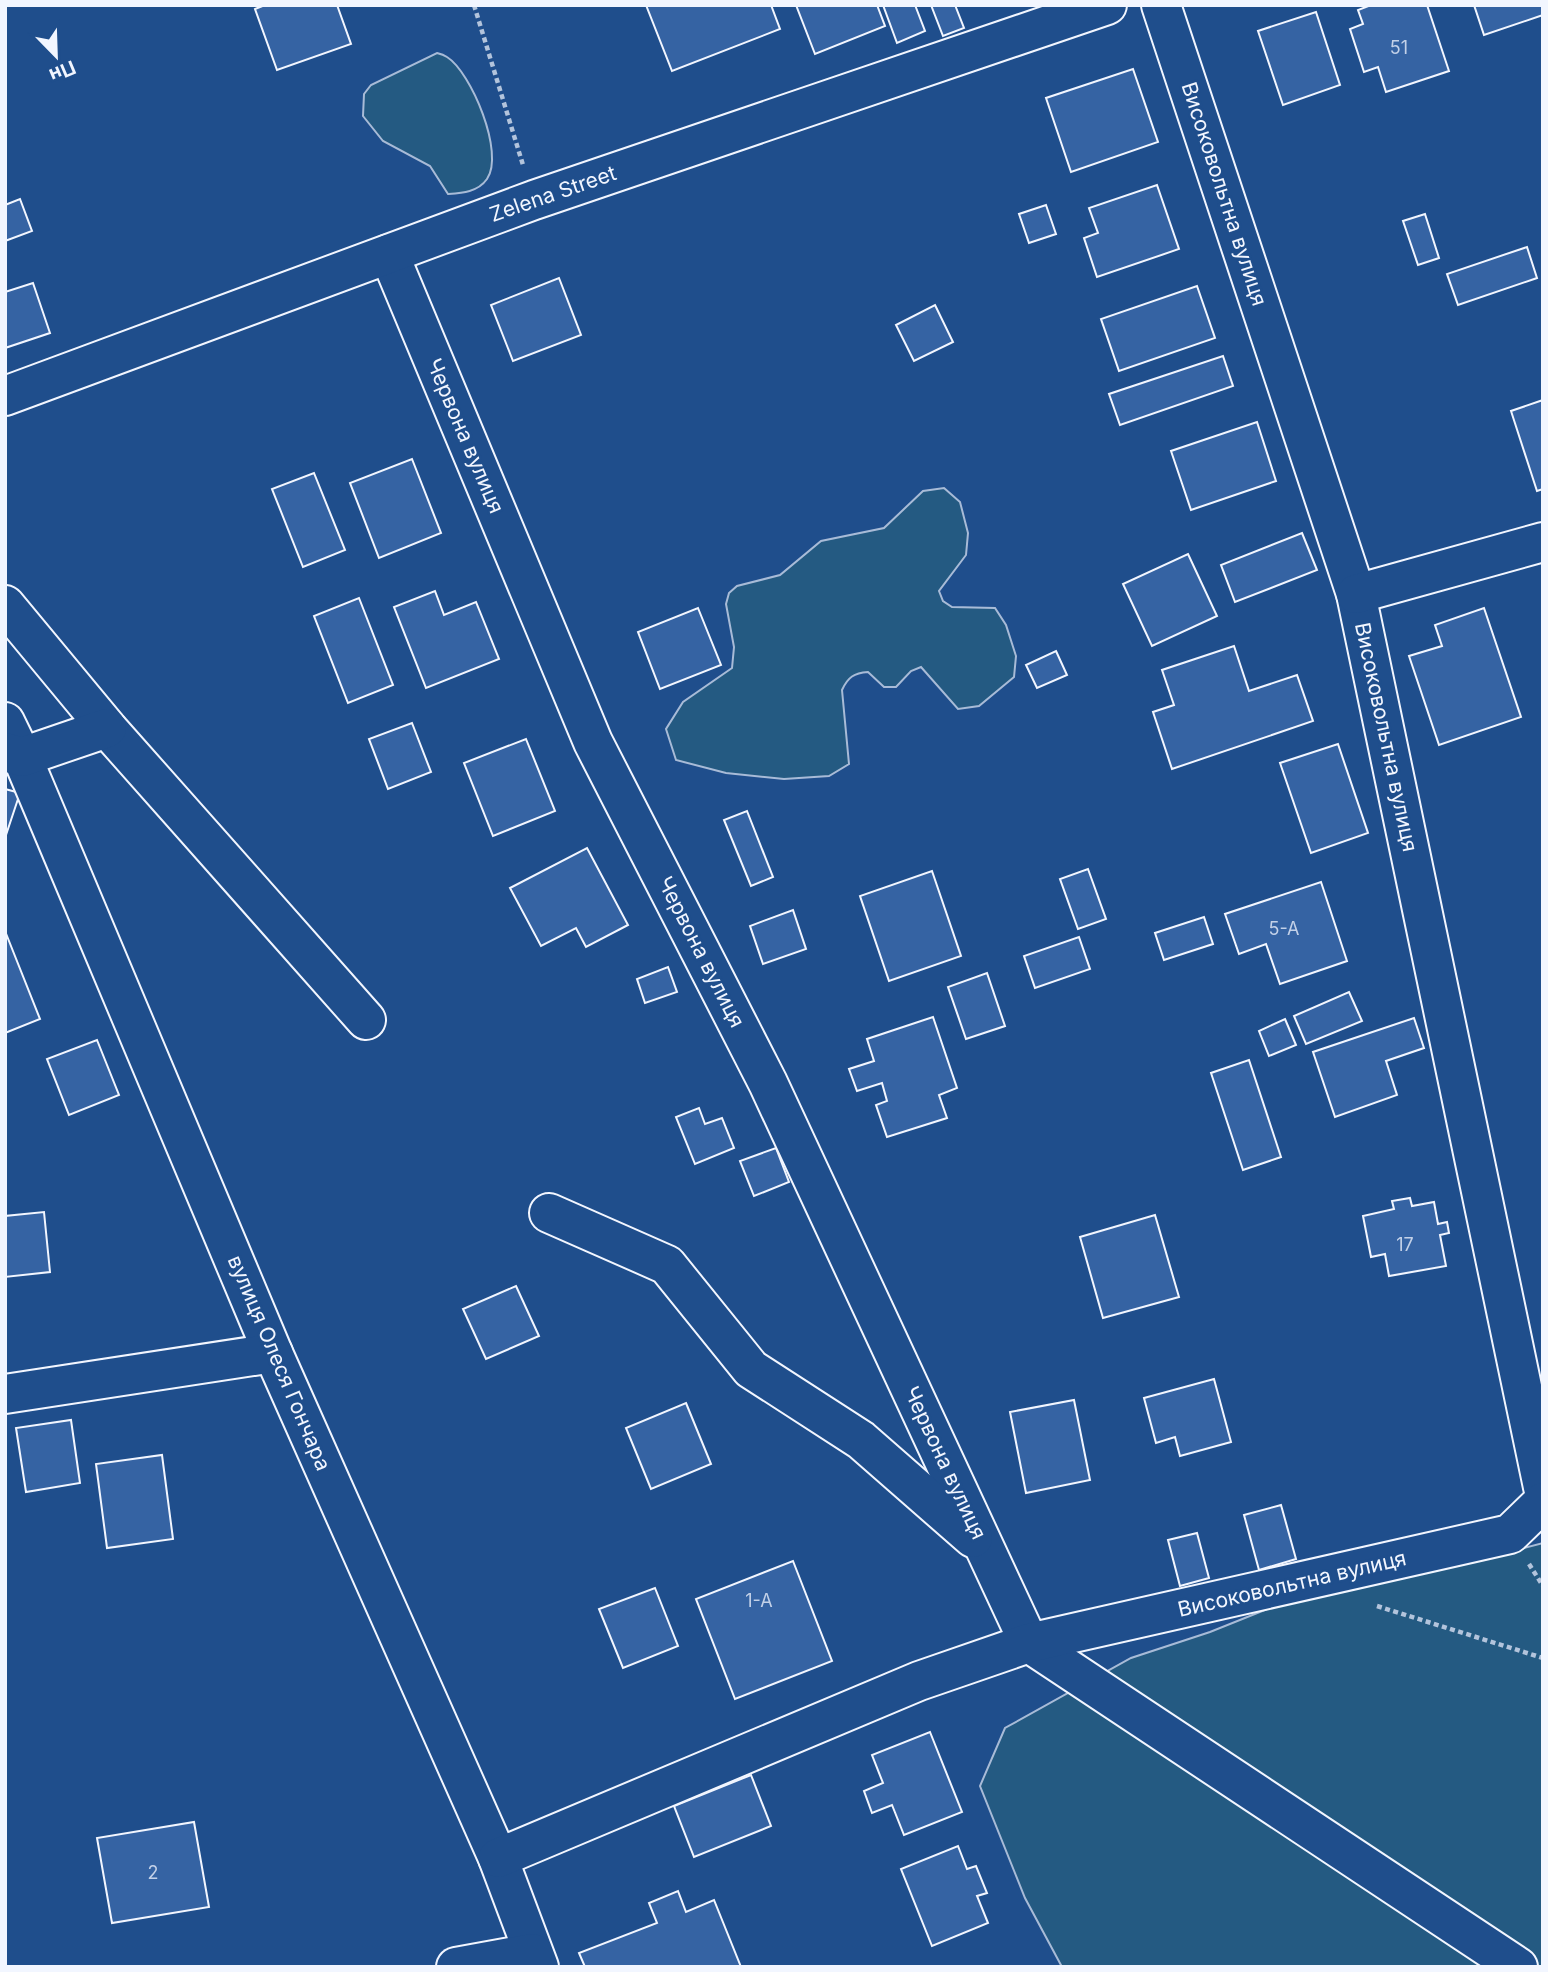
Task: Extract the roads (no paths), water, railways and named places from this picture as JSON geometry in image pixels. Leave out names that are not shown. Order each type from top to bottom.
[{"type":"street","name":"Zelena Street","points":[[5,396],[534,200],[1107,5]]},
{"type":"street","name":"Високовольтна вулиця","points":[[1161,5],[1356,594],[1543,1487]]},
{"type":"street","name":"Червона вулиця","points":[[389,254],[593,742],[768,1083],[1029,1643]]},
{"type":"street","points":[[1356,594],[1543,542]]},
{"type":"street","points":[[5,605],[107,728],[366,1020]]},
{"type":"street","points":[[5,722],[14,754],[107,728]]},
{"type":"street","name":"вулиця Олеся Гончара","points":[[14,754],[274,1353],[498,1858],[536,1960]]},
{"type":"street","points":[[549,1213],[667,1265],[751,1369],[861,1440],[985,1549]]},
{"type":"street","points":[[5,1394],[274,1353]]},
{"type":"street","name":"Високовольтна вулиця","points":[[498,1858],[919,1681],[1029,1643],[1510,1534],[1543,1502]]},
{"type":"street","points":[[1029,1643],[1518,1967]]},
{"type":"street","points":[[456,1967],[536,1960]]}]
